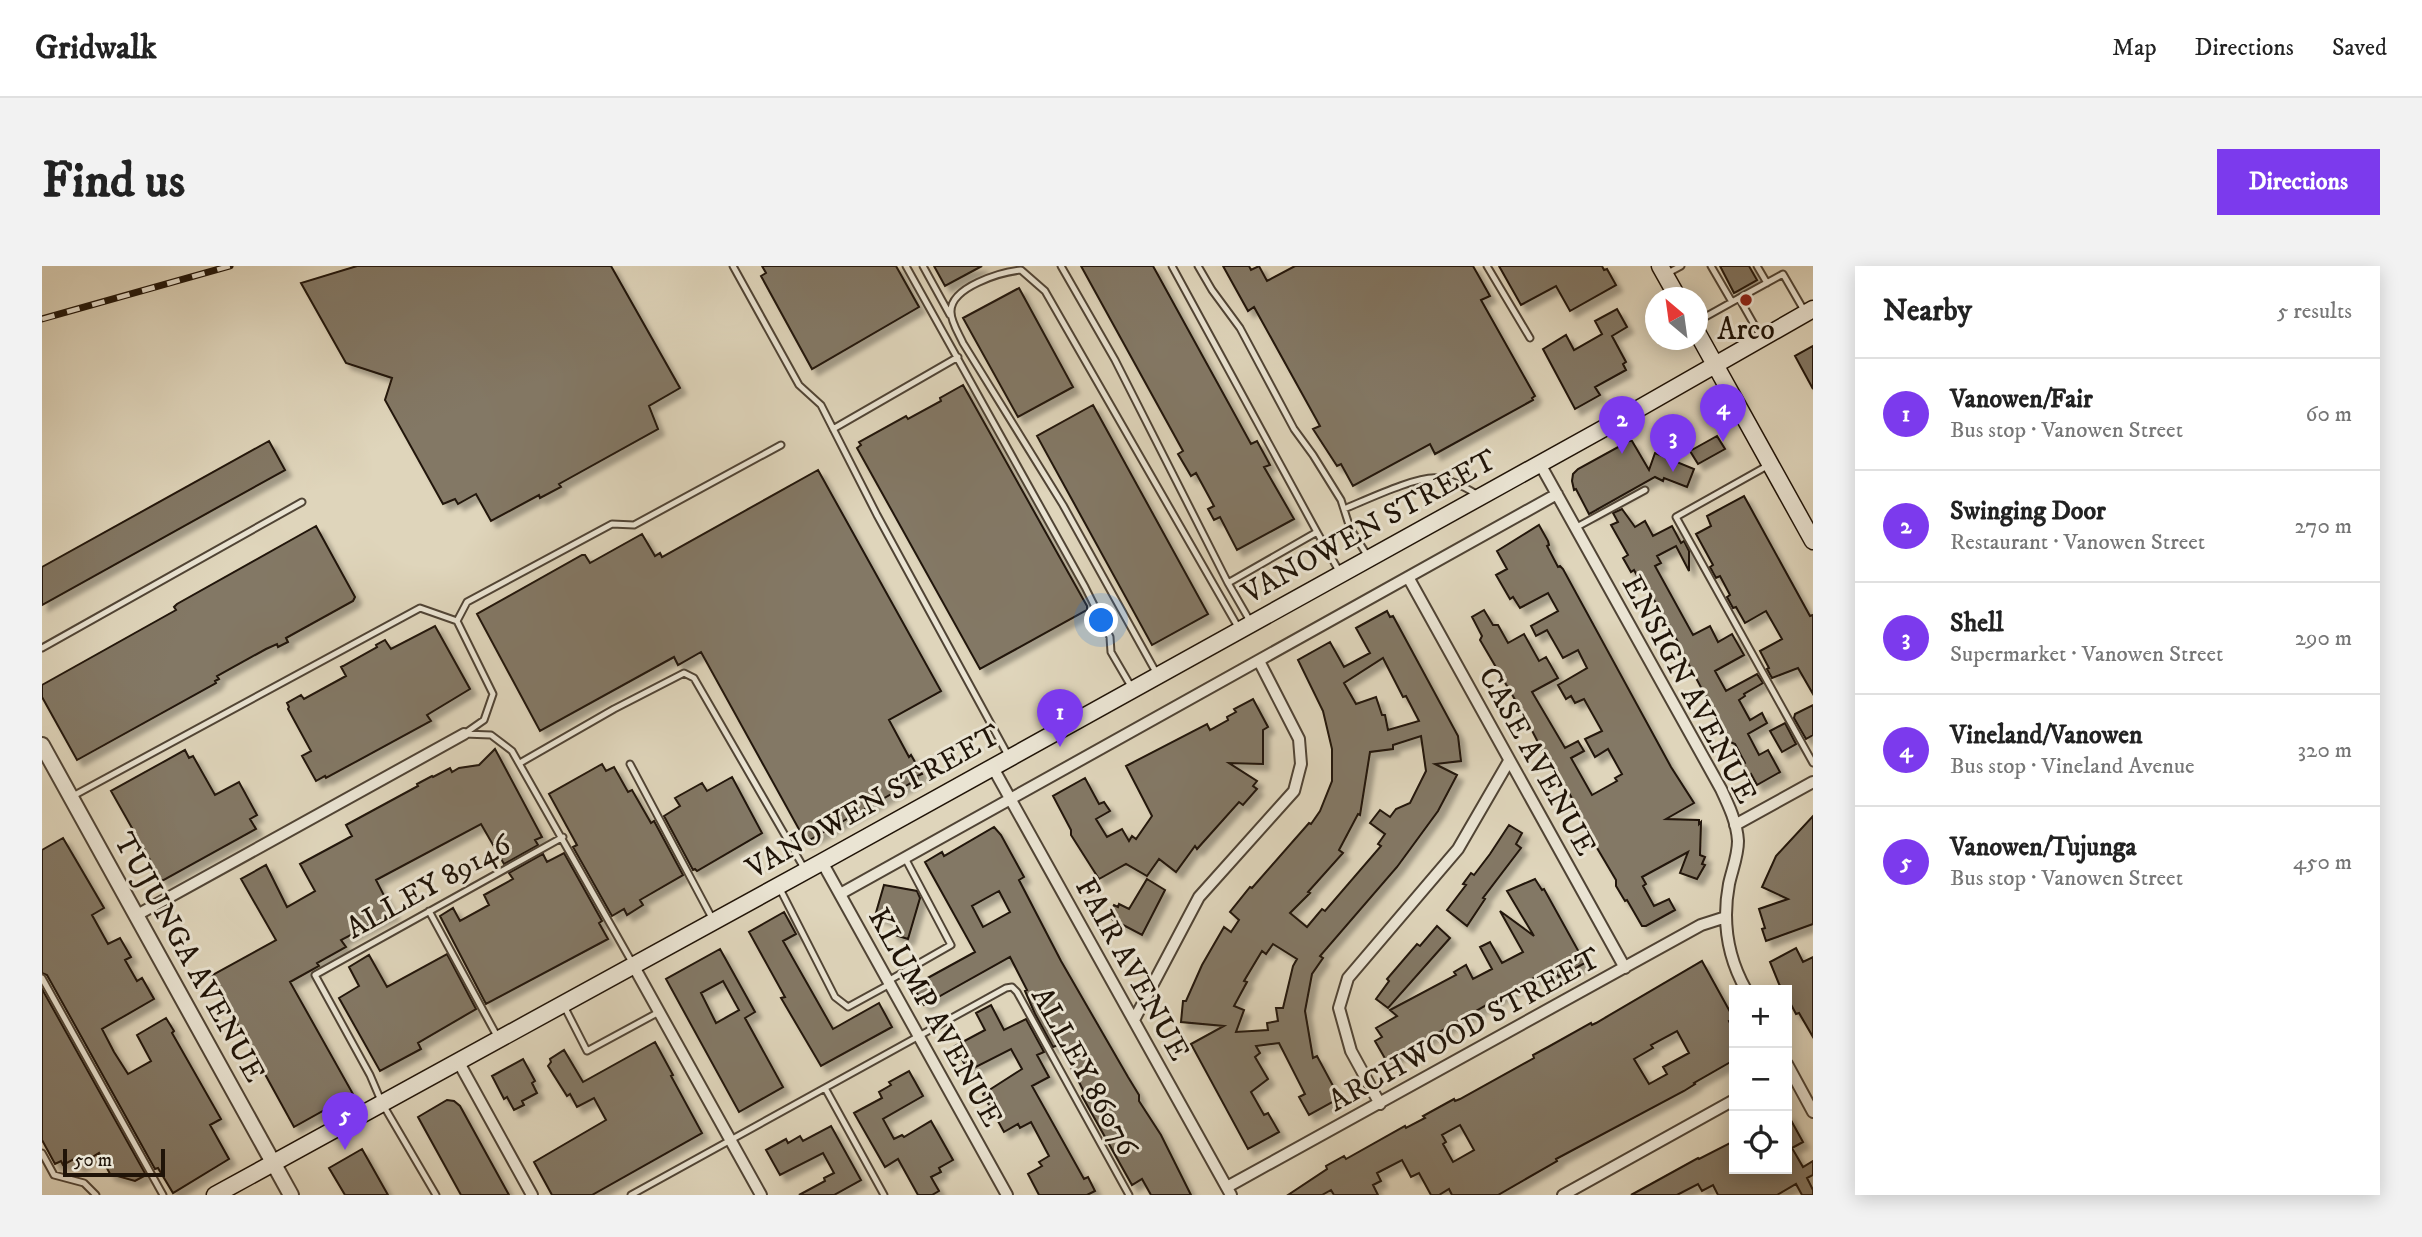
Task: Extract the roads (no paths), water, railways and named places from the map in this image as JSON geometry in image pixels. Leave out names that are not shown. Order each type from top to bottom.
[{"type":"main road","points":[[1663,270],[1672,287]]},
{"type":"main road","name":"VANOWEN STREET","points":[[215,1195],[1540,464],[1809,311]]},
{"type":"main road","points":[[1706,350],[1813,541]]},
{"type":"street","name":"ENSIGN AVENUE","points":[[1540,464],[1721,789],[1735,825],[1738,848],[1729,886],[1726,917],[1729,945],[1744,985]]},
{"type":"street","points":[[840,894],[1556,494]]},
{"type":"street","name":"CASE AVENUE","points":[[1408,577],[1625,968]]},
{"type":"street","points":[[1134,1020],[1199,897],[1294,791],[1301,764],[1299,739],[1259,661]]},
{"type":"street","points":[[136,915],[464,734]]},
{"type":"street","name":"TUJUNGA AVENUE","points":[[42,745],[291,1195]]},
{"type":"street","points":[[1380,1104],[1350,1051],[1339,1009],[1348,978],[1458,849],[1509,761]]},
{"type":"street","name":"FAIR AVENUE","points":[[992,766],[1229,1191]]},
{"type":"street","points":[[1735,825],[1813,782]]},
{"type":"street","name":"KLUMP AVENUE","points":[[822,862],[1007,1195]]},
{"type":"street","name":"ARCHWOOD STREET","points":[[1229,1191],[1700,925],[1726,917]]},
{"type":"street","points":[[633,965],[761,1195]]},
{"type":"street","points":[[458,1061],[532,1195]]},
{"type":"street","points":[[1792,1075],[1813,1112]]},
{"type":"street","points":[[1563,1195],[1729,1103]]},
{"type":"lane","points":[[733,266],[799,385],[821,405],[877,515],[1009,757]]},
{"type":"lane","points":[[906,266],[1085,587],[1110,637],[1111,652],[1132,689]]},
{"type":"lane","points":[[923,266],[963,343],[1063,506],[1157,675]]},
{"type":"lane","points":[[1024,266],[1027,274]]},
{"type":"lane","points":[[1061,266],[1115,360],[1228,583],[1246,626]]},
{"type":"lane","points":[[1171,266],[1341,574]]},
{"type":"lane","points":[[1198,266],[1240,328],[1294,429],[1341,500],[1350,528],[1369,558]]},
{"type":"lane","points":[[1487,266],[1530,338]]},
{"type":"lane","points":[[1663,270],[1681,266]]},
{"type":"lane","points":[[1712,266],[1726,284],[1732,302]]},
{"type":"lane","points":[[1755,268],[1766,283]]},
{"type":"lane","points":[[950,315],[956,296],[991,275],[1021,270],[1045,291],[1246,626]]},
{"type":"lane","points":[[1708,315],[1783,274],[1809,311]]},
{"type":"lane","points":[[1739,298],[1762,338]]},
{"type":"lane","points":[[833,429],[958,358]]},
{"type":"lane","points":[[457,621],[467,602],[612,524],[634,525],[781,445]]},
{"type":"lane","points":[[1770,465],[1676,517],[1813,763]]},
{"type":"lane","points":[[1344,509],[1417,481],[1437,477],[1459,484],[1480,497]]},
{"type":"lane","points":[[1575,528],[1645,490]]},
{"type":"lane","points":[[42,648],[302,502]]},
{"type":"lane","points":[[1228,583],[1317,532]]},
{"type":"lane","points":[[71,797],[420,608],[457,621],[494,694],[484,720],[464,734]]},
{"type":"lane","points":[[520,763],[614,709],[684,673],[694,678],[805,871]]},
{"type":"lane","points":[[464,734],[491,735],[512,751],[633,965]]},
{"type":"lane","points":[[630,764],[714,921]]},
{"type":"lane","name":"ALLEY 89146","points":[[382,1103],[370,1075],[315,975],[562,837]]},
{"type":"lane","points":[[779,886],[835,998],[848,1007],[951,945],[905,858]]},
{"type":"lane","points":[[429,911],[499,1039]]},
{"type":"lane","points":[[42,978],[163,1195]]},
{"type":"lane","name":"ALLEY 86076","points":[[919,1036],[1012,987],[1129,1195]]},
{"type":"lane","points":[[562,1004],[587,1051],[660,1012]]},
{"type":"lane","points":[[631,1195],[643,1192],[919,1036]]},
{"type":"lane","points":[[825,1088],[884,1195]]},
{"type":"lane","points":[[382,1103],[436,1195]]},
{"type":"lane","points":[[42,1153],[54,1175],[84,1183],[96,1195]]},
{"type":"railway","points":[[42,319],[230,266]]},
{"type":"place","name":"Arco","points":[[1746,300]]},
{"type":"place","name":"Vineland/Vanowen","points":[[1723,442]]},
{"type":"place","name":"Swinging Door","points":[[1622,454]]},
{"type":"place","name":"Shell","points":[[1673,472]]},
{"type":"place","name":"Vanowen/Fair","points":[[1060,747]]},
{"type":"place","name":"Vanowen/Tujunga","points":[[345,1150]]}]
